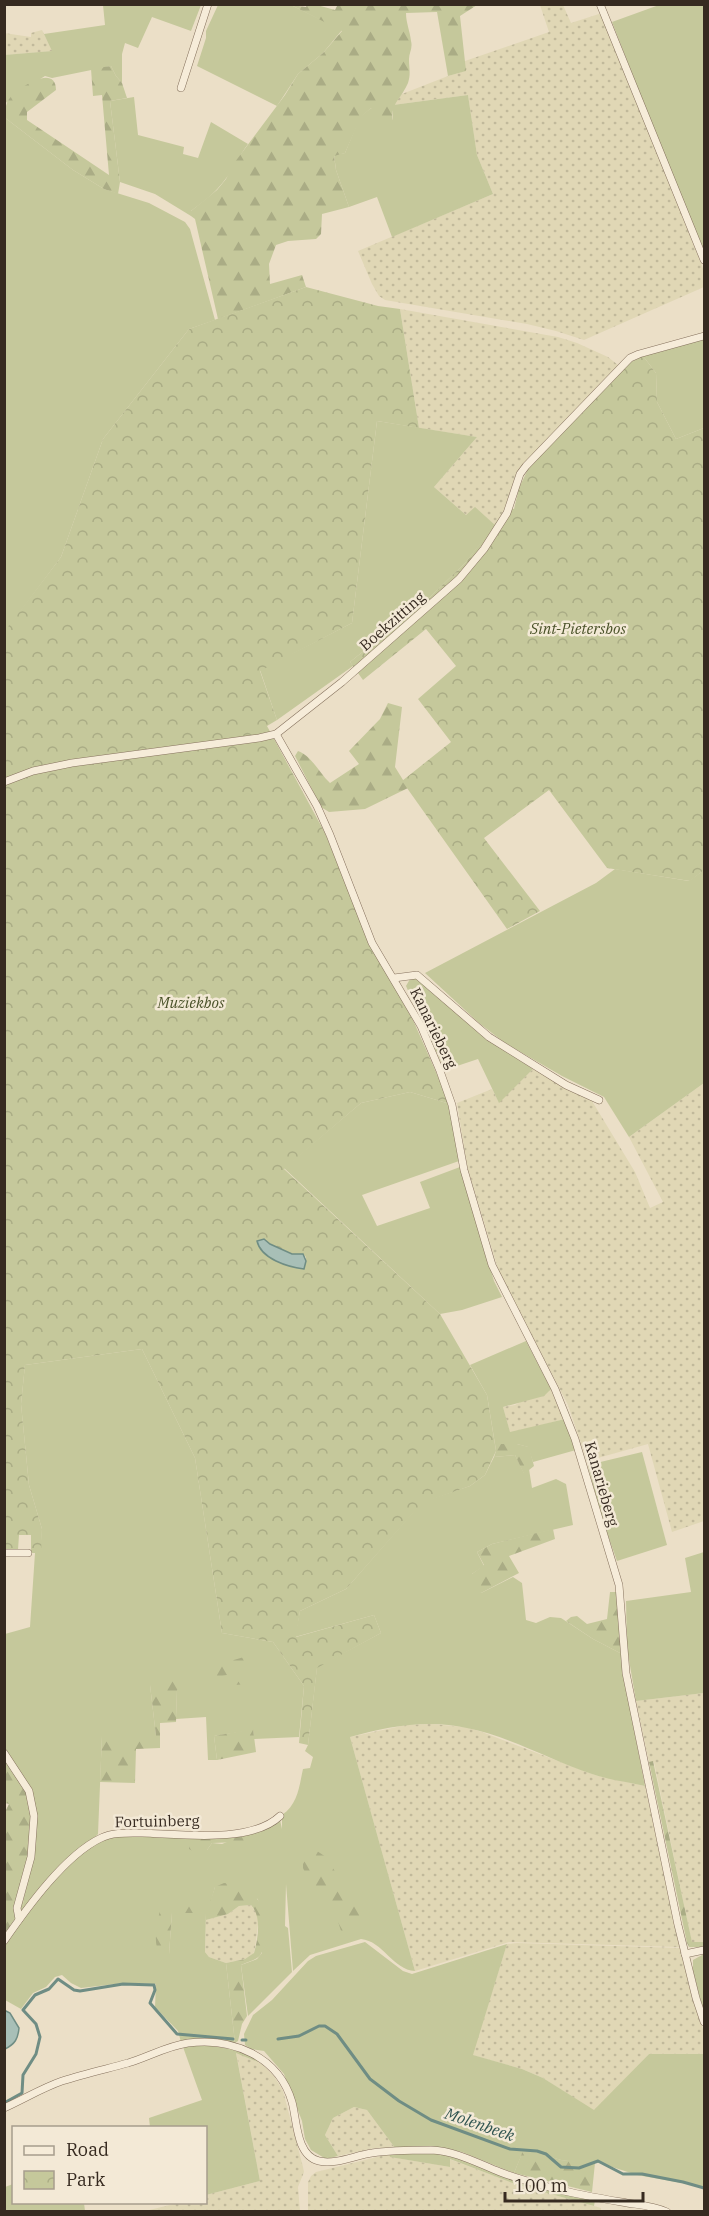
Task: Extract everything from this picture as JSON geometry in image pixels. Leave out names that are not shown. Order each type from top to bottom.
[{"type":"street","points":[[181,88],[208,4]]},
{"type":"street","points":[[600,4],[705,260]]},
{"type":"street","name":"Boekzitting","points":[[4,782],[33,771],[72,763],[276,734],[342,682],[459,579],[484,549],[507,513],[520,474],[526,466],[630,358],[705,336]]},
{"type":"street","name":"Kanarieberg","points":[[276,734],[317,806],[340,856],[372,943],[421,1026],[441,1071],[452,1105],[464,1170],[492,1265],[562,1403],[578,1448],[616,1573],[621,1597],[626,1672],[685,1954],[705,2022]]},
{"type":"street","points":[[394,978],[417,975],[489,1037],[566,1085],[599,1100]]},
{"type":"street","points":[[4,1552],[28,1553]]},
{"type":"street","points":[[4,1753],[29,1791],[34,1816],[31,1857],[17,1908],[19,1919]]},
{"type":"street","name":"Fortuinberg","points":[[4,1941],[19,1919],[64,1867],[86,1847],[103,1836],[128,1833],[237,1833],[258,1828],[280,1816]]},
{"type":"street","points":[[685,1954],[705,1950]]},
{"type":"street","points":[[4,2108],[64,2081],[176,2046],[201,2042],[237,2047],[259,2056],[280,2076],[292,2103],[304,2150],[318,2161],[333,2161],[398,2150],[443,2152],[466,2158],[517,2178],[582,2195],[667,2211]]},
{"type":"shaded area","points":[[540,5],[563,5],[571,23],[602,13],[704,271],[704,287],[584,340],[527,324],[385,300],[379,296],[372,284],[358,251],[493,194],[477,155],[468,95],[393,105],[402,94],[465,71],[465,61],[549,32]]},
{"type":"shaded area","points":[[42,30],[53,51],[5,55],[4,33],[31,37],[31,33]]},
{"type":"shaded area","points":[[400,309],[558,337],[608,357],[618,365],[520,468],[515,476],[507,508],[495,525],[475,508],[466,515],[434,487],[477,437],[419,428]]},
{"type":"shaded area","points":[[533,1069],[592,1101],[635,1172],[650,1208],[663,1202],[629,1137],[704,1083],[704,1521],[672,1532],[648,1444],[587,1461],[568,1405],[499,1272],[467,1166],[457,1103],[492,1089],[499,1102]]},
{"type":"shaded area","points":[[550,1385],[565,1419],[510,1433],[503,1407],[515,1405]]},
{"type":"shaded area","points":[[704,1693],[704,1942],[692,1943],[654,1762],[649,1762],[636,1701]]},
{"type":"shaded area","points":[[431,1724],[466,1727],[595,1775],[645,1786],[680,1947],[509,1942],[415,1971],[350,1737],[406,1725]]},
{"type":"shaded area","points":[[251,1905],[259,1917],[253,1955],[226,1963],[209,1957],[205,1952],[206,1920],[228,1914],[239,1906]]},
{"type":"shaded area","points":[[507,1944],[680,1948],[704,2032],[704,2054],[649,2054],[594,2111],[543,2078],[522,2069],[472,2055]]},
{"type":"shaded area","points":[[236,2052],[262,2064],[274,2076],[283,2091],[304,2172],[298,2187],[300,2211],[141,2212],[174,2204],[207,2204],[207,2195],[260,2181]]},
{"type":"shaded area","points":[[354,2107],[367,2110],[395,2148],[375,2148],[338,2156],[325,2135],[333,2118]]},
{"type":"shaded area","points":[[389,2154],[391,2157],[450,2167],[449,2159],[516,2184],[601,2208],[601,2212],[308,2211],[308,2182],[316,2172]]},
{"type":"green space","points":[[338,4],[477,5],[460,16],[466,71],[448,76],[437,12],[406,13],[411,44],[409,77],[394,107],[394,126],[387,129],[371,108],[361,117],[345,153],[334,156],[336,170],[349,207],[322,214],[321,234],[316,239],[288,241],[276,245],[269,264],[270,284],[302,275],[306,287],[218,319],[195,219],[191,216],[191,211],[217,190],[298,74],[323,53],[342,31],[291,5],[306,7],[317,5],[335,10]]},
{"type":"green space","points":[[103,5],[201,5],[191,31],[152,17],[138,48],[125,43],[122,54],[122,83],[111,66],[52,78],[45,76],[10,98],[7,103],[5,100],[4,55],[52,51],[44,34],[105,25]]},
{"type":"green space","points":[[218,5],[291,5],[342,30],[323,53],[298,74],[277,106],[197,66],[206,31]]},
{"type":"green space","points":[[659,5],[704,5],[704,258],[612,22]]},
{"type":"green space","points":[[111,66],[122,83],[127,98],[110,101],[120,182],[118,194],[104,189],[73,170],[4,117],[7,103],[13,95],[35,80],[50,78],[56,90],[27,112],[27,120],[109,175],[102,95],[93,96],[91,69]]},
{"type":"green space","points":[[468,95],[477,155],[493,194],[392,237],[377,197],[349,207],[336,170],[334,155],[345,153],[360,117],[371,108],[393,120],[393,105]]},
{"type":"green space","points":[[134,97],[138,135],[184,147],[183,154],[198,158],[211,122],[248,144],[224,181],[191,211],[191,216],[155,194],[120,182],[110,101]]},
{"type":"green space","points":[[4,117],[73,170],[104,189],[149,203],[185,222],[190,229],[215,320],[189,329],[103,439],[61,557],[5,632]]},
{"type":"green space","name":"Muziekbos","points":[[306,287],[378,306],[400,309],[419,428],[377,421],[352,623],[260,671],[277,720],[267,726],[325,833],[368,940],[413,1020],[450,1104],[410,1092],[361,1103],[284,1169],[440,1314],[487,1395],[496,1451],[485,1475],[470,1486],[422,1503],[346,1589],[300,1611],[296,1637],[374,1615],[381,1633],[317,1668],[308,1745],[299,1743],[304,1686],[273,1642],[222,1633],[195,1458],[142,1349],[25,1365],[21,1404],[29,1485],[42,1529],[41,1553],[31,1553],[31,1535],[19,1535],[18,1550],[5,1550],[4,632],[61,557],[103,439],[189,329]],"holes":[[[270,1244],[292,1254],[303,1254],[306,1257],[304,1269],[288,1266]]]},
{"type":"green space","points":[[704,338],[704,428],[676,439],[657,402],[656,373],[643,356]]},
{"type":"green space","name":"Sint-Pietersbos","points":[[643,356],[656,373],[657,402],[676,439],[704,428],[704,870],[690,881],[607,868],[549,790],[484,838],[540,911],[507,929],[402,781],[451,742],[418,699],[456,666],[426,629],[363,680],[350,662],[429,598],[465,563],[507,508],[514,509],[519,488],[529,467],[629,363]]},
{"type":"green space","points":[[377,421],[477,437],[434,487],[466,515],[475,507],[495,525],[465,563],[429,598],[350,662],[353,666],[277,720],[260,670],[352,623]]},
{"type":"green space","points":[[388,703],[402,707],[395,767],[408,788],[365,809],[329,812],[321,807],[295,756],[298,751],[303,753],[330,783],[359,764],[349,751],[380,719]]},
{"type":"green space","points":[[615,869],[689,881],[704,870],[704,1083],[629,1137],[604,1097],[505,1043],[479,1023],[425,973],[596,883]]},
{"type":"green space","points":[[416,978],[502,1049],[533,1069],[499,1103],[478,1059],[445,1070],[406,986],[410,979]]},
{"type":"green space","points":[[410,1092],[450,1104],[459,1161],[362,1195],[377,1226],[430,1208],[420,1182],[460,1167],[494,1281],[502,1297],[462,1310],[440,1314],[284,1168],[361,1103]]},
{"type":"green space","points":[[526,1341],[551,1389],[544,1396],[503,1407],[510,1432],[565,1419],[576,1450],[533,1462],[528,1447],[517,1444],[495,1444],[487,1395],[470,1365]]},
{"type":"green space","points":[[142,1349],[195,1458],[222,1633],[273,1642],[304,1686],[299,1737],[254,1739],[253,1730],[214,1736],[217,1760],[208,1760],[206,1717],[176,1719],[177,1690],[150,1685],[156,1736],[102,1736],[98,1834],[22,1915],[35,1845],[37,1813],[31,1788],[5,1749],[5,1634],[30,1627],[35,1553],[40,1553],[42,1529],[29,1485],[21,1404],[25,1365]]},
{"type":"green space","points":[[495,1444],[517,1444],[529,1447],[534,1466],[524,1474],[515,1455],[494,1457]]},
{"type":"green space","points":[[642,1452],[667,1545],[617,1561],[600,1513],[588,1465]]},
{"type":"green space","points":[[515,1455],[524,1473],[529,1469],[532,1488],[556,1479],[566,1484],[573,1525],[492,1544],[477,1552],[484,1566],[472,1574],[481,1593],[513,1577],[522,1583],[526,1620],[536,1623],[550,1617],[561,1618],[593,1639],[622,1654],[645,1786],[598,1776],[499,1737],[453,1725],[408,1725],[350,1737],[415,1971],[400,1966],[376,1945],[361,1939],[310,1955],[293,1971],[286,1884],[285,1926],[288,1928],[292,1972],[248,2016],[241,1965],[257,1959],[262,1953],[258,1899],[215,1887],[210,1905],[161,1905],[169,1954],[172,1913],[206,1913],[205,1952],[209,1957],[226,1963],[235,2043],[205,2040],[181,2042],[178,2031],[155,2007],[156,1984],[124,1983],[81,1988],[62,1975],[55,1977],[46,1987],[33,1993],[21,2009],[5,2000],[4,1949],[11,1934],[48,1887],[91,1846],[109,1838],[171,1835],[196,1840],[207,1850],[212,1843],[222,1844],[280,1820],[282,1829],[282,1815],[295,1800],[303,1769],[310,1768],[313,1757],[305,1751],[308,1745],[317,1667],[381,1633],[374,1615],[295,1637],[300,1611],[346,1589],[422,1502],[470,1486],[485,1475],[494,1457]]},
{"type":"green space","points":[[553,1529],[555,1539],[509,1556],[519,1573],[481,1593],[472,1590],[468,1581],[472,1574],[484,1565],[477,1552],[492,1544]]},
{"type":"green space","points":[[704,1552],[704,1693],[636,1701],[627,1648],[626,1601],[691,1592],[685,1558]]},
{"type":"green space","points":[[610,1592],[617,1592],[622,1654],[593,1639],[566,1621],[577,1616],[587,1624],[607,1619]]},
{"type":"green space","points":[[244,1657],[247,1684],[235,1685],[231,1674],[205,1680],[203,1669]]},
{"type":"green space","points":[[181,1676],[182,1685],[177,1690],[176,1722],[160,1723],[160,1748],[136,1749],[135,1783],[100,1782],[102,1736],[156,1736],[150,1685]]},
{"type":"green space","points":[[253,1729],[256,1752],[217,1760],[214,1736]]},
{"type":"green space","points":[[5,1758],[17,1773],[31,1801],[31,1847],[18,1896],[24,1897],[22,1915],[4,1940],[4,1814],[9,1804],[5,1803]]},
{"type":"green space","points":[[653,1761],[692,1942],[704,1942],[704,1947],[689,1947],[687,1943],[649,1762]]},
{"type":"green space","points":[[268,1825],[271,1832],[240,1842],[212,1843],[200,1855],[189,1849],[190,1837],[237,1835]]},
{"type":"green space","points":[[317,1851],[326,1857],[362,1915],[361,1924],[351,1934],[342,1934],[334,1909],[311,1886],[303,1868],[303,1860],[310,1853]]},
{"type":"green space","points":[[224,1883],[244,1887],[257,1898],[264,1924],[264,1945],[260,1956],[241,1965],[247,2016],[242,2024],[238,2041],[235,2043],[226,1963],[245,1959],[254,1953],[258,1922],[251,1905],[239,1906],[228,1914],[206,1920],[206,1913],[172,1913],[169,1954],[161,1957],[156,1945],[161,1905],[209,1905],[215,1887]]},
{"type":"green space","points":[[365,1942],[403,1971],[412,1974],[507,1944],[473,2055],[522,2069],[543,2078],[594,2110],[649,2054],[704,2054],[704,2187],[637,2175],[600,2163],[561,2160],[524,2149],[514,2173],[462,2152],[447,2149],[395,2148],[367,2110],[354,2107],[333,2118],[325,2135],[338,2156],[326,2159],[311,2150],[305,2139],[302,2121],[284,2074],[264,2051],[251,2049],[245,2045],[244,2034],[253,2015],[272,2000],[308,1961],[316,1956]]},
{"type":"green space","points":[[704,1954],[704,2013],[693,1971],[693,1960]]},
{"type":"green space","points":[[191,2045],[227,2048],[261,2060],[258,2062],[236,2053],[260,2181],[207,2195],[207,2126],[150,2126],[149,2118],[202,2100],[183,2047]]},
{"type":"green space","points":[[524,2148],[561,2160],[595,2163],[592,2192],[514,2173]]},
{"type":"green space","points":[[432,2153],[454,2156],[595,2200],[594,2206],[515,2184],[450,2159],[450,2167],[390,2157],[389,2154]]},
{"type":"green space","points":[[12,2184],[12,2204],[84,2204],[85,2211],[5,2211],[5,2187]]},
{"type":"water","points":[[264,1239],[292,1254],[303,1254],[306,1261],[304,1269],[283,1264],[269,1257],[257,1241]]},
{"type":"water","points":[[4,2010],[10,2013],[19,2028],[15,2041],[5,2049]]},
{"type":"waterway","name":"Molenbeek","points":[[4,2103],[22,2093],[23,2075],[36,2054],[40,2037],[36,2024],[23,2010],[35,1995],[49,1989],[58,1979],[74,1990],[80,1991],[123,1984],[154,1985],[155,1990],[150,2003],[177,2034],[233,2039]]},
{"type":"waterway","name":"Molenbeek","points":[[278,2039],[299,2036],[319,2026],[325,2026],[337,2034],[370,2079],[399,2101],[431,2120],[510,2149],[546,2154],[561,2167],[579,2168],[598,2161],[623,2174],[642,2174],[704,2188]]}]
